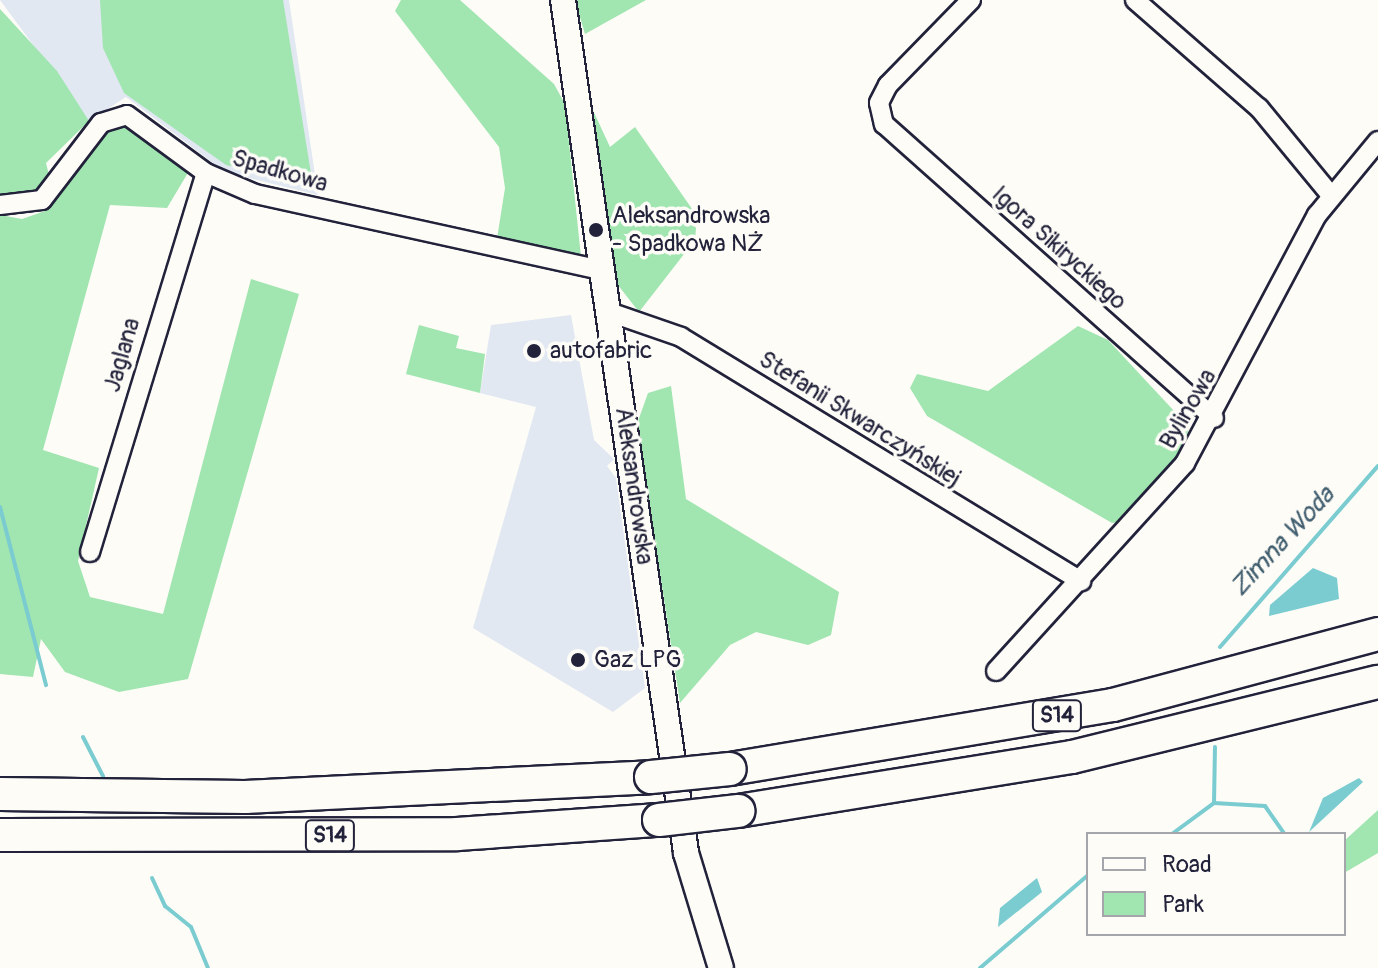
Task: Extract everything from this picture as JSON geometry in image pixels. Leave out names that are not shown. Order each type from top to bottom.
[{"type":"highway","name":"S14","points":[[0,794],[324,795],[651,777],[730,769],[1113,705],[1378,634]]},
{"type":"highway","name":"S14","points":[[0,835],[441,834],[659,820],[738,811],[1072,757],[1378,682]]},
{"type":"main road","name":"Aleksandrowska","points":[[563,0],[686,853],[714,964]]},
{"type":"street","name":"Igora Sikiryckiego","points":[[971,0],[888,85],[878,110],[887,128],[1214,418]]},
{"type":"street","points":[[1135,0],[1259,108],[1330,194]]},
{"type":"street","name":"Spadkowa","points":[[0,205],[42,200],[101,123],[119,115],[147,124],[206,173],[255,194],[602,270]]},
{"type":"street","name":"Bylinowa","points":[[996,671],[1145,514],[1214,418],[1330,194],[1378,141]]},
{"type":"street","name":"Jaglana","points":[[90,552],[206,173]]},
{"type":"street","name":"Stefanii Skwarczyńskiej","points":[[609,312],[681,337],[1081,581]]},
{"type":"shaded area","points":[[0,0],[289,0],[318,195],[225,172],[126,97],[89,121]]},
{"type":"shaded area","points":[[571,315],[594,440],[614,459],[607,466],[616,478],[645,688],[613,712],[473,628],[536,407],[480,393],[491,325]]},
{"type":"green space","points":[[100,0],[283,0],[313,186],[226,165],[124,93],[103,48]]},
{"type":"green space","points":[[401,0],[460,0],[554,84],[565,104],[581,257],[496,245],[505,188],[499,147],[395,11]]},
{"type":"green space","points":[[575,0],[646,0],[585,34]]},
{"type":"green space","points":[[0,9],[57,71],[89,121],[46,163],[49,175],[37,190],[18,197],[0,194]]},
{"type":"green space","points":[[591,106],[610,147],[635,127],[697,216],[695,240],[639,312],[614,280]]},
{"type":"green space","points":[[124,127],[140,131],[189,171],[167,208],[110,205],[43,450],[99,468],[78,561],[90,597],[163,614],[251,279],[299,294],[188,679],[119,692],[65,672],[41,639],[33,677],[0,674],[0,215],[22,219],[45,211],[107,133]]},
{"type":"green space","points":[[419,325],[459,336],[456,348],[485,354],[480,393],[406,374]]},
{"type":"green space","points":[[1078,326],[1108,340],[1189,427],[1184,446],[1127,521],[1112,523],[927,416],[910,388],[917,374],[988,391]]},
{"type":"green space","points":[[671,386],[686,499],[839,592],[831,635],[808,645],[756,632],[730,645],[680,703],[637,424],[648,393]]},
{"type":"green space","points":[[1378,810],[1378,853],[1346,872],[1346,839]]},
{"type":"water","points":[[1313,568],[1337,578],[1339,599],[1269,616],[1270,605]]},
{"type":"water","points":[[1359,778],[1363,782],[1309,832],[1323,798]]},
{"type":"water","points":[[1037,878],[1042,892],[998,927],[1000,908]]},
{"type":"waterway","name":"Zimna Woda","points":[[1220,647],[1378,466]]},
{"type":"waterway","points":[[0,507],[46,685]]},
{"type":"waterway","points":[[83,737],[103,776]]},
{"type":"waterway","name":"Zimna Woda","points":[[1175,832],[1214,803],[1215,747]]},
{"type":"waterway","points":[[1214,803],[1265,806],[1283,832]]},
{"type":"waterway","name":"Zimna Woda","points":[[980,968],[1086,877]]},
{"type":"waterway","points":[[152,878],[165,906],[191,927],[208,968]]},
{"type":"place","name":"Aleksandrowska - Spadkowa NŻ","points":[[596,230]]},
{"type":"place","name":"autofabric","points":[[534,351]]},
{"type":"place","name":"Gaz LPG","points":[[578,660]]}]
